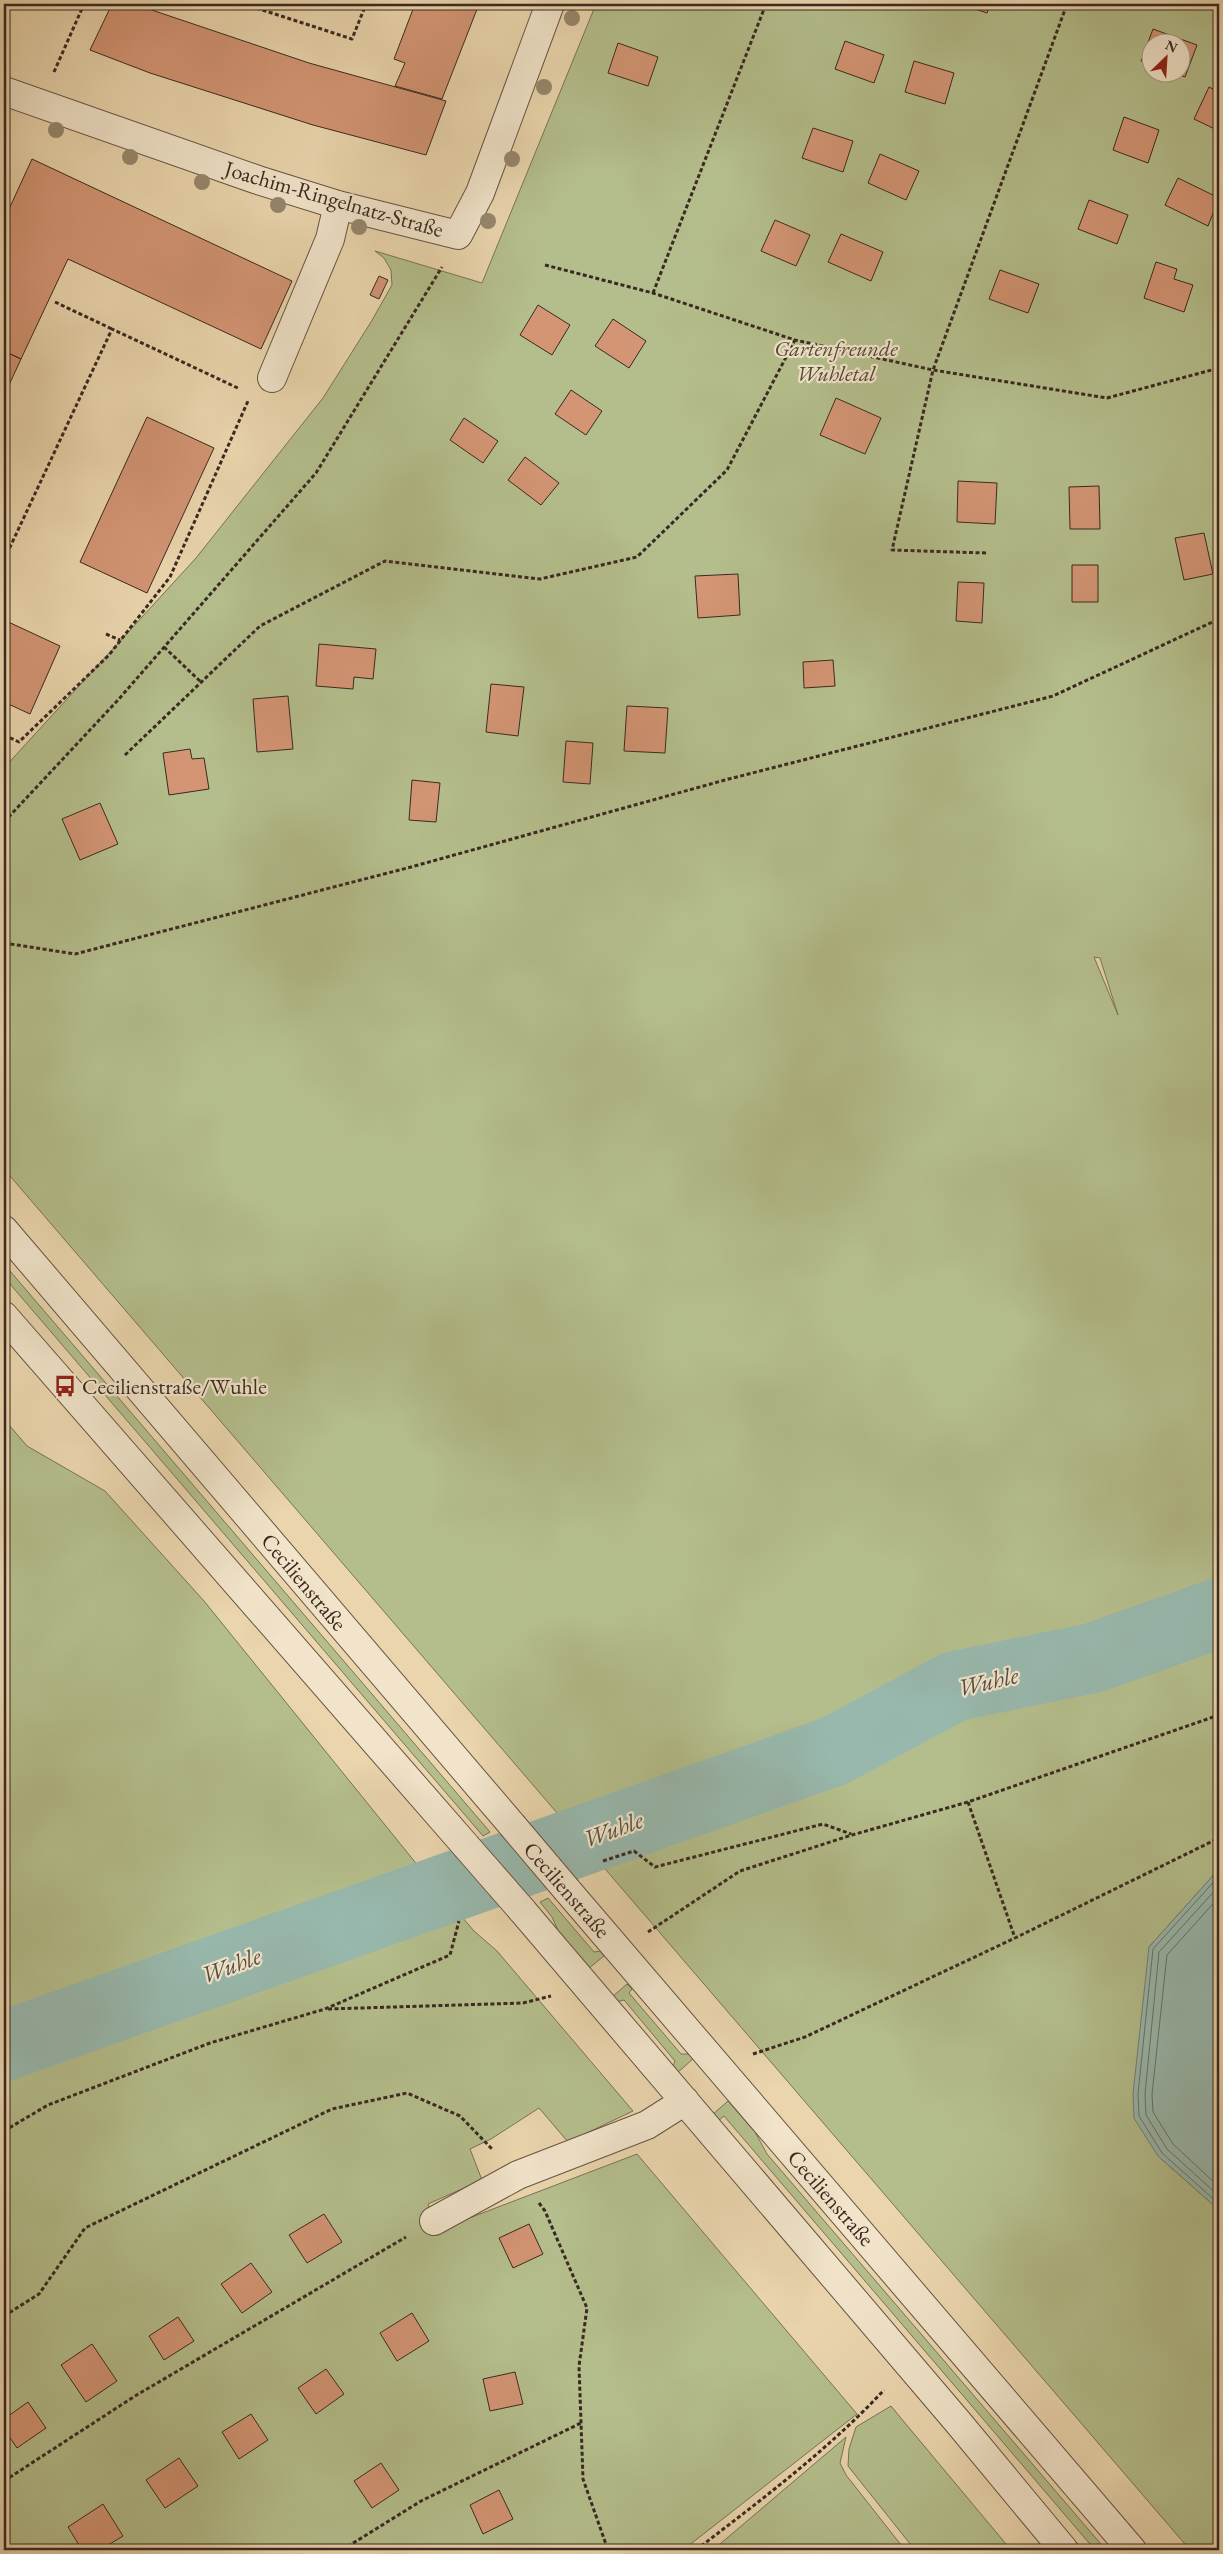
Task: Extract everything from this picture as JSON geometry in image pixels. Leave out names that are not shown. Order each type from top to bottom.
[{"type":"street","name":"Joachim-Ringelnatz-Straße","points":[[6,98],[338,205],[458,235],[480,192],[550,4]]},
{"type":"street","points":[[262,386],[330,239],[338,205]]},
{"type":"street","name":"Cecilienstraße","points":[[4,1230],[1132,2550]]},
{"type":"street","points":[[4,1316],[521,1910],[1064,2550]]},
{"type":"street","points":[[434,2220],[518,2175],[647,2125],[685,2101]]},
{"type":"path","points":[[53,73],[84,4]]},
{"type":"path","points":[[244,4],[352,39],[366,4]]},
{"type":"path","points":[[653,293],[766,4]]},
{"type":"path","points":[[986,553],[892,550],[933,370],[1067,4]]},
{"type":"path","points":[[4,822],[164,647],[316,473],[440,271],[458,235]]},
{"type":"path","points":[[544,265],[653,293],[795,340],[933,370],[1107,398],[1219,368]]},
{"type":"path","points":[[4,735],[19,742],[109,655],[170,577],[262,386],[112,329],[55,302]]},
{"type":"path","points":[[4,560],[112,329]]},
{"type":"path","points":[[125,755],[260,626],[385,561],[540,578],[638,557],[727,470],[795,340]]},
{"type":"path","points":[[4,943],[75,954],[411,867],[725,780],[1053,696],[1219,619]]},
{"type":"path","points":[[106,634],[120,640]]},
{"type":"path","points":[[164,647],[201,682]]},
{"type":"path","points":[[654,1928],[740,1871],[852,1835],[968,1802],[1219,1715]]},
{"type":"path","points":[[968,1802],[1016,1938]]},
{"type":"path","points":[[603,1861],[634,1851],[656,1867],[823,1824],[852,1835]]},
{"type":"path","points":[[761,2051],[805,2037],[1016,1938],[1219,1838]]},
{"type":"path","points":[[4,2131],[48,2105],[210,2043],[325,2009],[450,1955],[459,1922]]},
{"type":"path","points":[[325,2009],[523,2003],[551,1996]]},
{"type":"path","points":[[4,2316],[38,2294],[85,2228],[332,2109],[407,2093],[460,2116],[518,2175],[546,2211],[587,2308],[579,2366],[583,2479],[608,2550]]},
{"type":"path","points":[[4,2481],[135,2396],[434,2220]]},
{"type":"path","points":[[696,2550],[772,2492],[856,2420],[886,2388]]},
{"type":"path","points":[[342,2550],[421,2501],[581,2423]]},
{"type":"green space","name":"Gartenfreunde Wuhletal","points":[[596,4],[1219,4],[1219,1869],[1149,1947],[1158,2156],[1219,2210],[1219,2550],[1190,2550],[4,1169],[4,768],[196,558],[323,398],[392,285],[391,270],[384,258],[375,251],[482,283]],"holes":[[[1094,957],[1100,958],[1118,1015]]]},
{"type":"green space","points":[[4,1264],[490,1832],[483,1836],[4,1277]]},
{"type":"green space","points":[[4,1419],[27,1446],[105,1491],[204,1601],[419,1867],[474,1931],[497,1951],[633,2111],[568,2142],[539,2108],[491,2139],[470,2149],[482,2180],[428,2204],[438,2230],[637,2154],[857,2414],[683,2550],[4,2550]]},
{"type":"green space","points":[[548,1898],[594,1952],[600,1951],[604,1956],[588,1969],[560,1935],[552,1917],[540,1902]]},
{"type":"green space","points":[[627,1984],[632,1989],[629,1993],[681,2054],[688,2054],[693,2059],[677,2073],[672,2068],[675,2061],[624,2000],[616,2002],[612,1997]]},
{"type":"green space","points":[[728,2101],[755,2132],[767,2154],[1106,2550],[1095,2550],[724,2116],[718,2121],[712,2115]]},
{"type":"green space","points":[[891,2406],[1011,2550],[915,2550],[848,2466],[849,2449],[856,2427]]},
{"type":"green space","points":[[846,2437],[840,2463],[846,2475],[905,2550],[729,2550],[720,2544]]},
{"type":"water","points":[[1219,1869],[1219,2210],[1158,2156],[1134,2118],[1133,2094],[1149,1947]]},
{"type":"building","points":[[112,4],[134,4],[309,63],[446,101],[426,155],[313,125],[150,73],[90,50]]},
{"type":"building","points":[[415,4],[479,4],[442,99],[395,86],[405,63],[394,59]]},
{"type":"building","points":[[960,4],[990,4],[987,13]]},
{"type":"building","points":[[845,41],[884,55],[874,83],[835,69]]},
{"type":"building","points":[[1190,42],[1197,45],[1190,64]]},
{"type":"building","points":[[618,43],[658,57],[648,86],[608,73]]},
{"type":"building","points":[[914,61],[954,73],[945,104],[905,92]]},
{"type":"building","points":[[1209,87],[1219,92],[1219,131],[1194,119]]},
{"type":"building","points":[[1124,117],[1159,130],[1148,163],[1113,150]]},
{"type":"building","points":[[813,128],[853,141],[843,172],[802,158]]},
{"type":"building","points":[[880,154],[919,171],[906,200],[868,183]]},
{"type":"building","points":[[32,159],[292,281],[261,349],[68,259],[21,359],[4,351],[4,220]]},
{"type":"building","points":[[1178,178],[1219,198],[1208,226],[1165,205]]},
{"type":"building","points":[[1089,200],[1128,215],[1117,244],[1078,229]]},
{"type":"building","points":[[775,220],[810,235],[796,266],[761,251]]},
{"type":"building","points":[[841,234],[883,252],[871,281],[828,262]]},
{"type":"building","points":[[1156,262],[1177,269],[1174,279],[1193,285],[1184,312],[1144,298]]},
{"type":"building","points":[[1000,270],[1039,284],[1028,313],[989,299]]},
{"type":"building","points":[[379,276],[388,280],[379,299],[370,295]]},
{"type":"building","points":[[538,305],[570,325],[552,355],[520,335]]},
{"type":"building","points":[[613,319],[646,341],[629,368],[595,346]]},
{"type":"building","points":[[4,351],[21,359],[4,396]]},
{"type":"building","points":[[571,390],[602,411],[586,435],[555,414]]},
{"type":"building","points":[[836,398],[881,418],[865,454],[820,435]]},
{"type":"building","points":[[147,417],[214,448],[147,593],[80,562]]},
{"type":"building","points":[[464,418],[498,441],[483,463],[450,440]]},
{"type":"building","points":[[525,457],[559,483],[541,505],[508,480]]},
{"type":"building","points":[[958,481],[997,483],[995,524],[957,522]]},
{"type":"building","points":[[1099,486],[1100,529],[1070,529],[1069,487]]},
{"type":"building","points":[[1204,533],[1213,574],[1184,580],[1175,538]]},
{"type":"building","points":[[1072,565],[1098,565],[1098,602],[1072,602]]},
{"type":"building","points":[[738,574],[740,615],[698,618],[695,576]]},
{"type":"building","points":[[958,582],[984,583],[982,623],[956,621]]},
{"type":"building","points":[[4,620],[60,646],[30,714],[4,702]]},
{"type":"building","points":[[319,644],[376,649],[373,679],[354,677],[353,689],[316,686]]},
{"type":"building","points":[[833,660],[835,686],[804,688],[803,662]]},
{"type":"building","points":[[491,684],[524,687],[518,736],[486,732]]},
{"type":"building","points":[[288,696],[293,749],[257,752],[253,699]]},
{"type":"building","points":[[627,706],[668,708],[665,753],[624,751]]},
{"type":"building","points":[[566,741],[593,743],[590,784],[563,782]]},
{"type":"building","points":[[190,749],[192,759],[204,758],[209,789],[169,795],[163,753]]},
{"type":"building","points":[[412,780],[440,783],[436,822],[409,820]]},
{"type":"building","points":[[100,803],[118,844],[80,860],[62,819]]},
{"type":"building","points":[[324,2214],[342,2242],[307,2263],[289,2235]]},
{"type":"building","points":[[529,2224],[543,2254],[513,2268],[499,2238]]},
{"type":"building","points":[[251,2263],[272,2292],[242,2313],[221,2284]]},
{"type":"building","points":[[412,2313],[429,2341],[397,2361],[380,2333]]},
{"type":"building","points":[[178,2317],[194,2341],[164,2360],[149,2336]]},
{"type":"building","points":[[92,2344],[117,2381],[86,2402],[61,2365]]},
{"type":"building","points":[[326,2369],[344,2394],[316,2414],[298,2388]]},
{"type":"building","points":[[515,2372],[523,2404],[490,2411],[483,2379]]},
{"type":"building","points":[[28,2402],[46,2428],[17,2448],[4,2429],[4,2419]]},
{"type":"building","points":[[251,2414],[268,2440],[239,2459],[222,2432]]},
{"type":"building","points":[[179,2458],[198,2486],[165,2508],[146,2480]]},
{"type":"building","points":[[381,2463],[399,2490],[372,2508],[354,2481]]},
{"type":"building","points":[[499,2490],[513,2519],[483,2534],[470,2505]]},
{"type":"building","points":[[103,2504],[123,2536],[100,2550],[82,2550],[68,2527]]},
{"type":"waterway","name":"Wuhle","points":[[4,2046],[834,1751],[955,1686],[1093,1658],[1219,1613]]},
{"type":"place","name":"Cecilienstraße/Wuhle","points":[[65,1386]]}]
